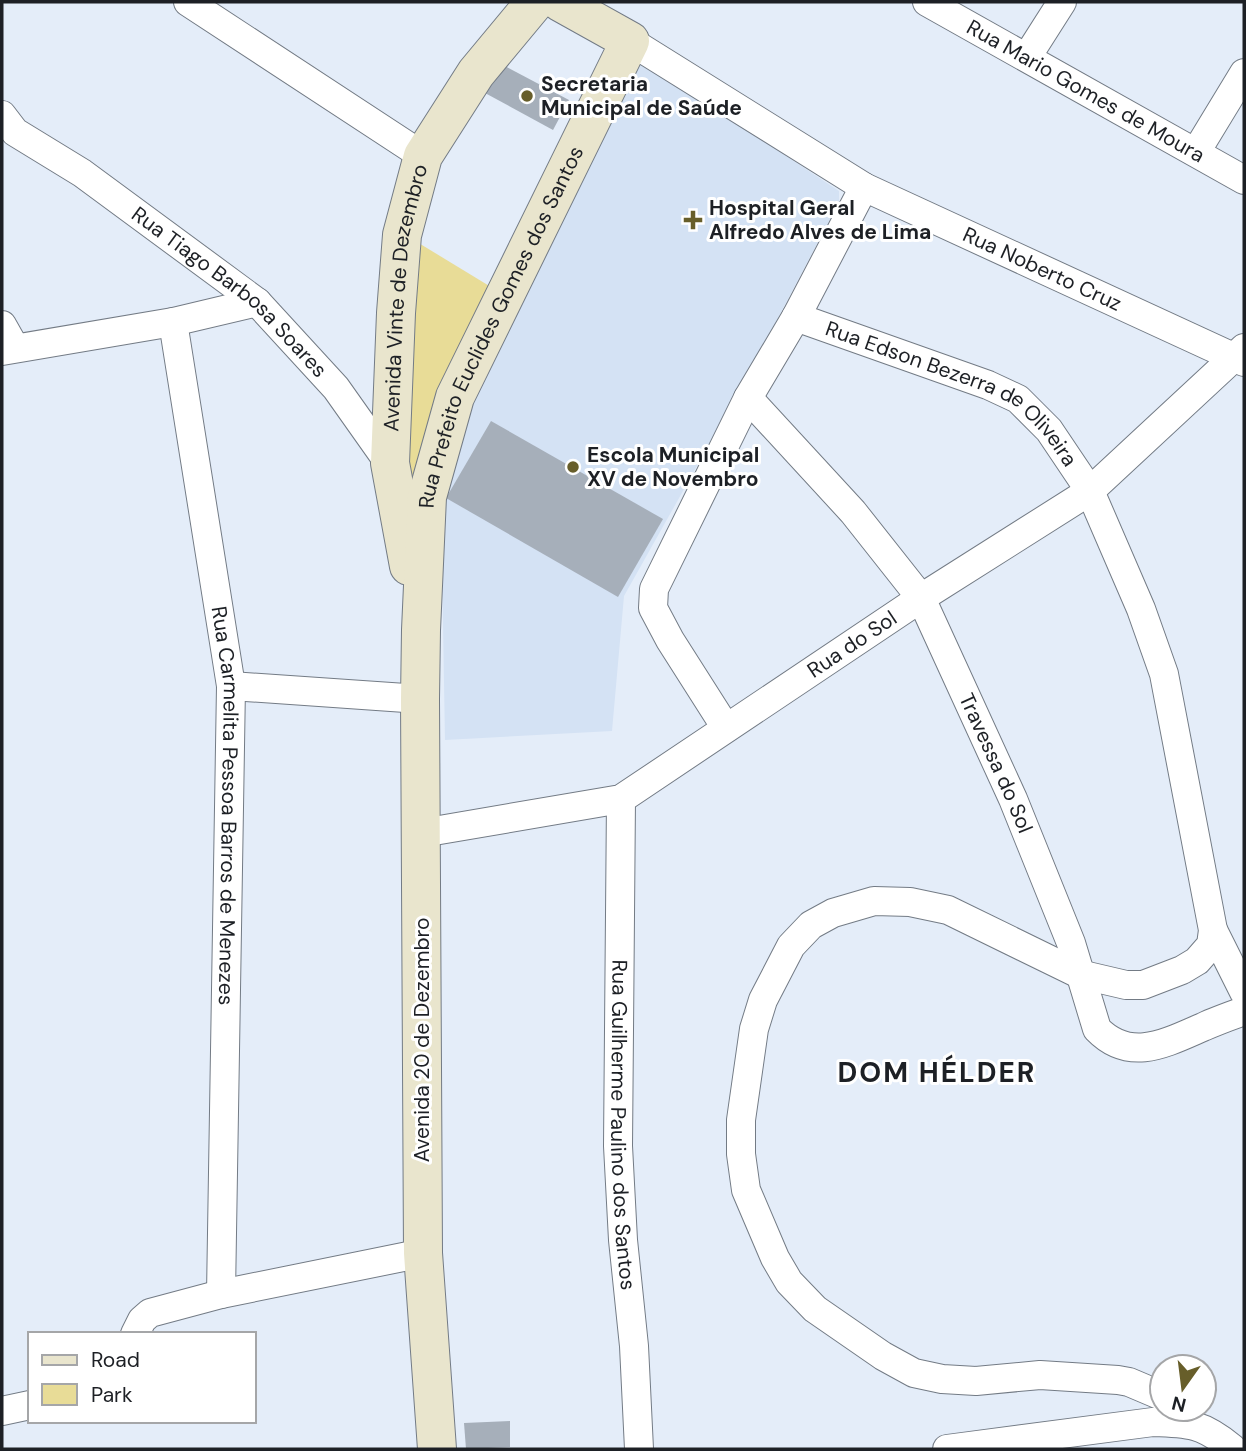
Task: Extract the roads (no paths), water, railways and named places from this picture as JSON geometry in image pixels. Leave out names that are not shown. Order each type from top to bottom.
[{"type":"street","points":[[188,2],[423,156]]},
{"type":"street","name":"Avenida Vinte de Dezembro","points":[[421,630],[390,463],[402,235],[423,156],[476,73],[535,2]]},
{"type":"street","points":[[560,2],[630,41]]},
{"type":"street","name":"Rua Mario Gomes de Moura","points":[[927,2],[1244,180]]},
{"type":"street","points":[[1027,57],[1062,2]]},
{"type":"street","name":"Rua Noberto Cruz","points":[[630,41],[864,187],[1241,356]]},
{"type":"street","name":"Rua Prefeito Euclides Gomes dos Santos","points":[[421,630],[427,503],[455,397],[630,41]]},
{"type":"street","points":[[1196,152],[1244,73]]},
{"type":"street","name":"Rua Tiago Barbosa Soares","points":[[6,128],[82,173],[257,302],[336,388],[406,489],[427,503]]},
{"type":"street","points":[[726,728],[670,640],[652,601],[657,581],[748,398],[796,317],[864,187]]},
{"type":"street","points":[[6,341],[173,322],[257,302]]},
{"type":"street","name":"Rua Edson Bezerra de Oliveira","points":[[796,317],[988,385],[1018,399],[1049,430],[1090,491],[1142,609],[1164,674],[1213,930],[1244,992]]},
{"type":"street","name":"Rua Carmelita Pessoa Barros de Menezes","points":[[173,322],[231,686],[221,1294]]},
{"type":"street","name":"Rua do Sol","points":[[422,833],[621,799],[921,598],[1090,491],[1241,356]]},
{"type":"street","name":"Travessa do Sol","points":[[748,398],[853,512],[921,598],[1013,799],[1071,943],[1097,1029],[1107,1039],[1129,1048],[1158,1045],[1244,1011]]},
{"type":"street","name":"Avenida 20 de Dezembro","points":[[421,630],[423,1253],[437,1449]]},
{"type":"street","points":[[231,686],[420,699]]},
{"type":"street","name":"Rua Guilherme Paulino dos Santos","points":[[621,799],[618,1146],[623,1240],[634,1346],[639,1449]]},
{"type":"street","points":[[1148,1390],[1118,1380],[1040,1375],[976,1381],[942,1379],[914,1373],[883,1356],[816,1309],[789,1282],[775,1258],[746,1190],[741,1154],[741,1120],[754,1029],[763,1000],[791,946],[811,925],[833,914],[874,901],[910,902],[948,910],[1079,974],[1110,983],[1143,985],[1182,970],[1197,961],[1211,945],[1213,930]]},
{"type":"street","points":[[136,1332],[142,1320],[150,1313],[221,1294],[423,1253]]},
{"type":"street","points":[[2,1411],[28,1405]]},
{"type":"street","points":[[947,1449],[1153,1422],[1185,1422],[1210,1431],[1236,1448]]},
{"type":"street","points":[[1215,1423],[1236,1448]]},
{"type":"place","name":"Secretaria Municipal de Saúde","points":[[527,96]]},
{"type":"place","name":"Hospital Geral Alfredo Alves de Lima","points":[[693,220]]},
{"type":"place","name":"Escola Municipal XV de Novembro","points":[[573,467]]},
{"type":"district","name":"DOM HÉLDER","points":[[937,1072]]}]
